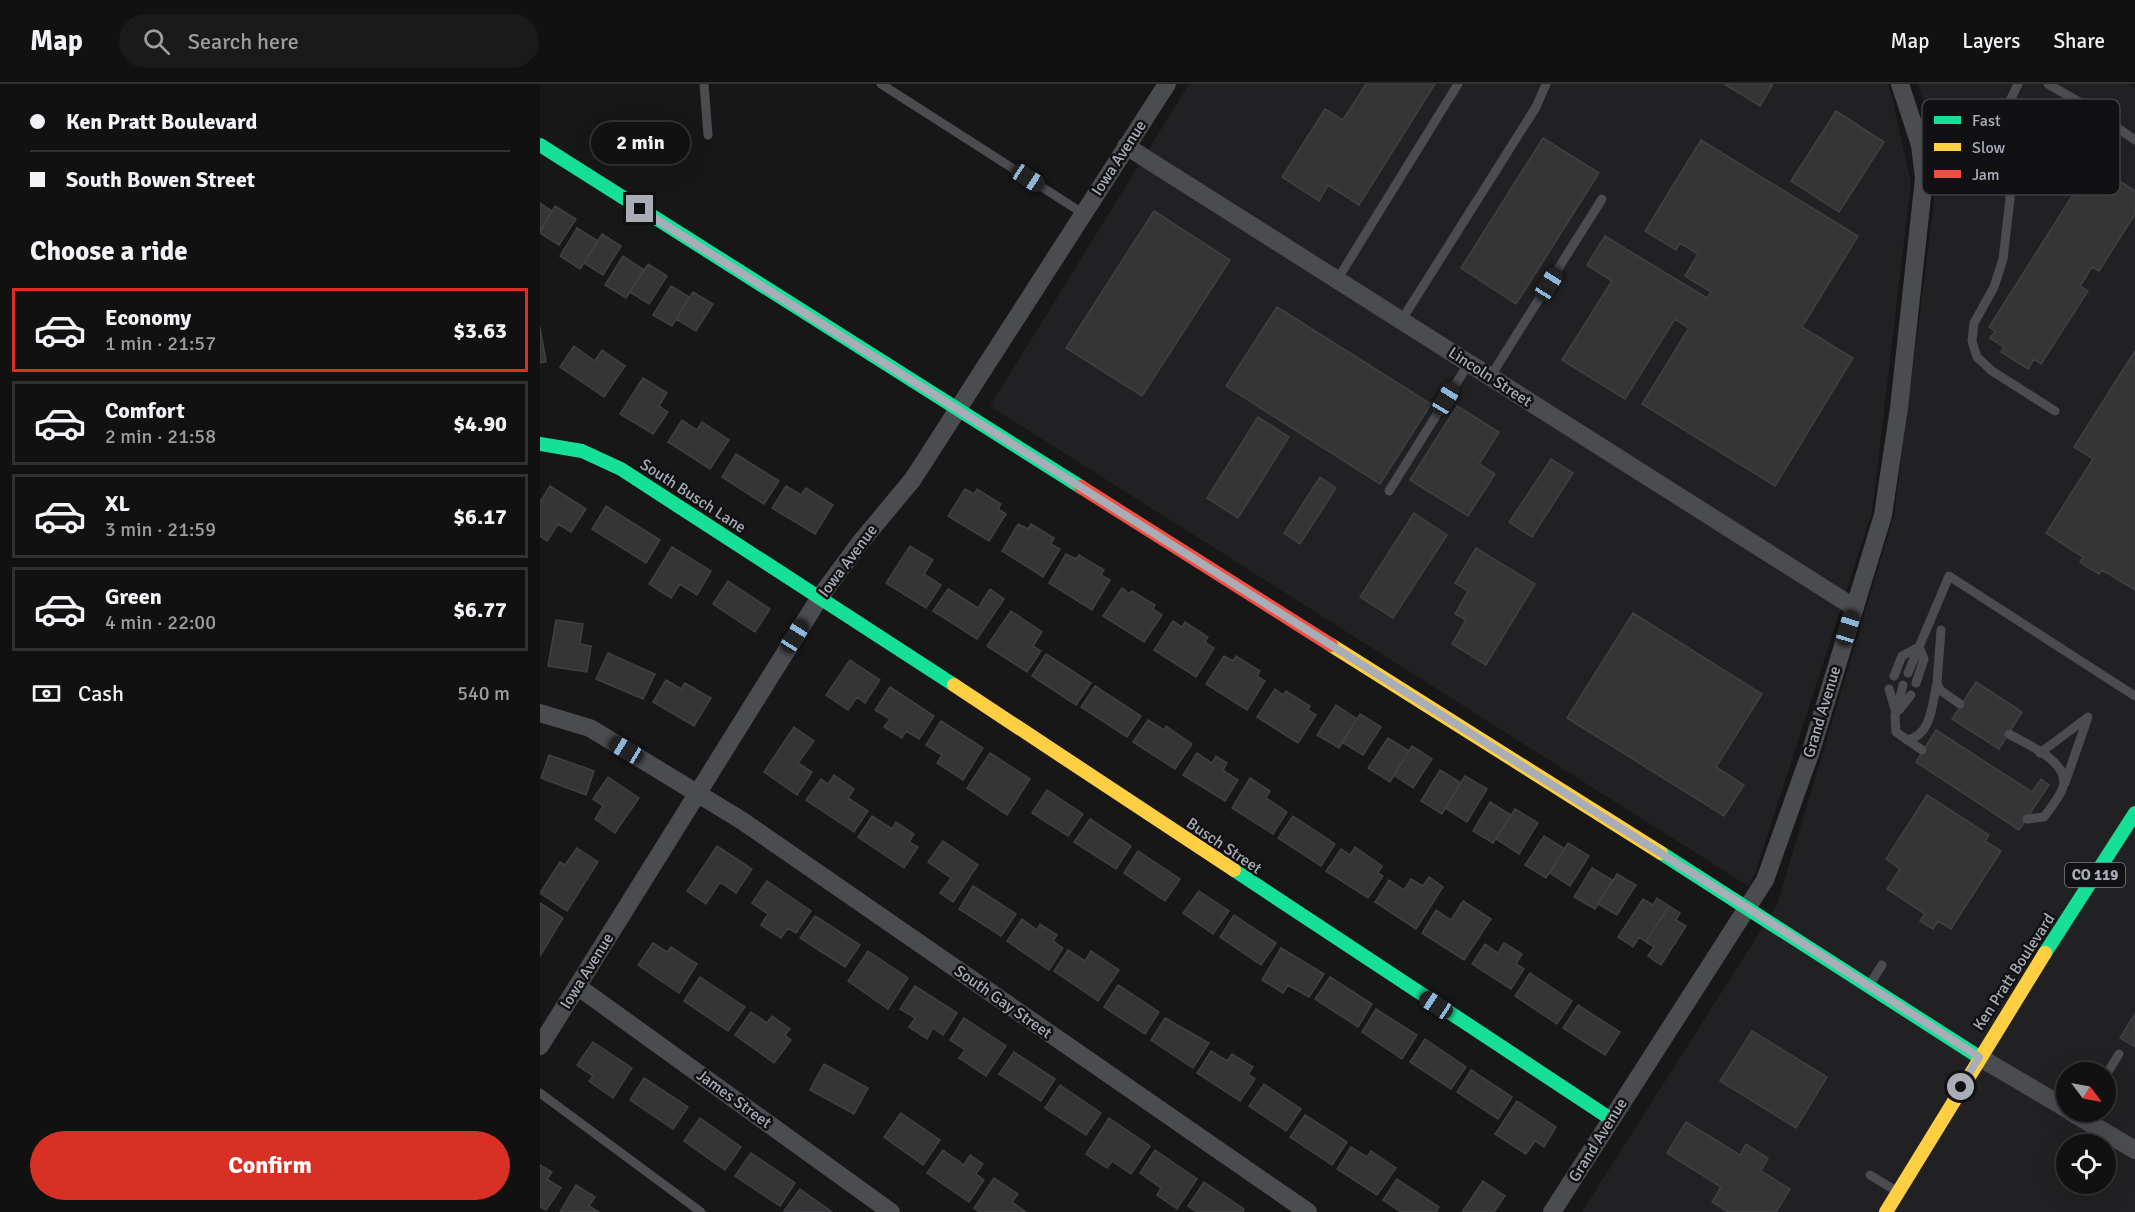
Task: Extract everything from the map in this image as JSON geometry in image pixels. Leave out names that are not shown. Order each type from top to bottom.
[{"type":"main road","points":[[540,145],[1747,907],[1979,1057]]},
{"type":"main road","name":"South Busch Lane","points":[[540,444],[560,444],[592,453],[820,597]]},
{"type":"main road","name":"Busch Street","points":[[820,597],[1611,1119]]},
{"type":"main road","name":"Ken Pratt Boulevard","points":[[1886,1212],[1979,1057],[2135,813]]},
{"type":"street","name":"Iowa Avenue","points":[[540,1046],[820,597],[859,544],[914,479],[1167,84]]},
{"type":"street","name":"Grand Avenue","points":[[1900,84],[1920,145],[1922,161]]},
{"type":"street","name":"Lincoln Street","points":[[1126,147],[1855,608]]},
{"type":"street","name":"Grand Avenue","points":[[1552,1212],[1765,880],[1810,753],[1883,515],[1899,408],[1922,195]]},
{"type":"street","name":"South Gay Street","points":[[540,713],[590,728],[697,793],[873,910],[1062,1044],[1308,1212]]},
{"type":"street","name":"James Street","points":[[577,986],[891,1212]]},
{"type":"street","points":[[1979,1057],[2056,1101]]},
{"type":"street","points":[[2091,1122],[2135,1150]]},
{"type":"lane","points":[[704,84],[708,135]]},
{"type":"lane","points":[[881,84],[1084,214]]},
{"type":"lane","points":[[1337,280],[1458,84]]},
{"type":"lane","points":[[1401,321],[1536,107],[1546,84]]},
{"type":"lane","points":[[2011,99],[2018,84]]},
{"type":"lane","points":[[2048,84],[2074,99]]},
{"type":"lane","points":[[2120,130],[2135,140]]},
{"type":"lane","points":[[2010,195],[2004,259],[1994,287],[1974,323],[1972,341],[1977,357],[1992,371],[2055,411]]},
{"type":"lane","points":[[1490,377],[1602,199]]},
{"type":"lane","points":[[1389,491],[1469,363]]},
{"type":"lane","points":[[1908,674],[1949,576],[2135,696]]},
{"type":"lane","points":[[1907,740],[1916,738],[1924,730],[1937,683],[1941,630]]},
{"type":"lane","points":[[1894,676],[1902,656],[1919,647]]},
{"type":"lane","points":[[1916,683],[1924,659],[1919,647]]},
{"type":"lane","points":[[1937,683],[1940,690],[1960,704]]},
{"type":"lane","points":[[1903,685],[1896,714],[1896,732],[1922,750]]},
{"type":"lane","points":[[1889,689],[1896,714]]},
{"type":"lane","points":[[1896,714],[1911,695]]},
{"type":"lane","points":[[2027,819],[2044,817],[2063,788],[2088,717],[2040,753]]},
{"type":"lane","points":[[2009,734],[2059,767],[2062,773],[2063,788]]},
{"type":"lane","points":[[1869,986],[1882,965]]},
{"type":"lane","points":[[2114,1062],[2119,1054]]},
{"type":"lane","points":[[540,1093],[701,1212]]},
{"type":"lane","points":[[1870,1175],[1898,1192]]},
{"type":"shaded area","points":[[1189,84],[1889,84],[1911,183],[1872,512],[1755,874],[1748,886],[990,406]]},
{"type":"shaded area","points":[[1918,84],[2129,84],[2135,88],[2135,1212],[1582,1212],[1777,905],[1894,515],[1935,195],[2120,195],[2120,99],[1922,99]]},
{"type":"building","points":[[1366,84],[1435,84],[1359,205],[1328,185],[1319,201],[1282,177],[1325,109],[1343,120]]},
{"type":"building","points":[[1724,84],[1773,84],[1760,106]]},
{"type":"building","points":[[1836,111],[1884,142],[1839,212],[1791,181]]},
{"type":"building","points":[[1543,138],[1599,173],[1516,304],[1461,268]]},
{"type":"building","points":[[1701,140],[1858,236],[1802,327],[1853,358],[1775,486],[1642,404],[1689,328],[1675,319],[1625,399],[1562,360],[1612,281],[1587,265],[1605,236],[1707,298],[1711,292],[1685,276],[1698,254],[1680,243],[1676,250],[1645,231]]},
{"type":"building","points":[[2120,181],[2135,191],[2135,214],[2099,271],[2092,267],[2080,286],[2088,291],[2041,364],[2034,359],[2028,369],[2001,352],[2004,347],[1990,338],[1995,331],[1989,327],[2073,195],[2120,195]]},
{"type":"building","points":[[540,203],[552,211],[540,230]]},
{"type":"building","points":[[555,206],[576,219],[559,245],[540,233]]},
{"type":"building","points":[[1154,211],[1230,260],[1142,396],[1066,348]]},
{"type":"building","points":[[577,228],[598,241],[580,269],[560,256]]},
{"type":"building","points":[[602,234],[621,246],[603,275],[584,263]]},
{"type":"building","points":[[623,256],[644,270],[626,298],[605,285]]},
{"type":"building","points":[[648,264],[667,276],[649,304],[630,292]]},
{"type":"building","points":[[671,286],[689,297],[672,326],[653,315]]},
{"type":"building","points":[[693,292],[713,304],[696,331],[676,319]]},
{"type":"building","points":[[1277,307],[1431,404],[1380,484],[1226,386]]},
{"type":"building","points":[[540,327],[546,362],[540,363]]},
{"type":"building","points":[[574,346],[595,361],[602,350],[625,366],[604,397],[560,367]]},
{"type":"building","points":[[2135,351],[2135,590],[2102,570],[2099,574],[2089,568],[2080,562],[2083,557],[2046,533],[2093,459],[2074,447]]},
{"type":"building","points":[[643,378],[667,393],[659,406],[668,412],[653,434],[620,414]]},
{"type":"building","points":[[1457,406],[1499,432],[1479,464],[1495,474],[1468,516],[1410,480]]},
{"type":"building","points":[[1258,417],[1289,437],[1238,518],[1207,498]]},
{"type":"building","points":[[682,420],[697,430],[702,422],[729,440],[710,469],[668,442]]},
{"type":"building","points":[[736,454],[779,481],[764,504],[722,477]]},
{"type":"building","points":[[1551,459],[1573,473],[1532,537],[1509,522]]},
{"type":"building","points":[[1320,477],[1336,488],[1300,544],[1284,533]]},
{"type":"building","points":[[550,486],[586,509],[571,532],[558,524],[547,541],[540,536],[540,502]]},
{"type":"building","points":[[786,486],[801,495],[806,488],[833,505],[815,534],[772,508]]},
{"type":"building","points":[[965,489],[974,494],[977,489],[1001,504],[998,509],[1006,514],[989,541],[948,516]]},
{"type":"building","points":[[606,506],[660,540],[646,563],[592,529]]},
{"type":"building","points":[[1414,513],[1447,535],[1393,618],[1360,597]]},
{"type":"building","points":[[1018,524],[1028,529],[1031,524],[1054,538],[1051,544],[1060,549],[1043,577],[1002,551]]},
{"type":"building","points":[[910,546],[933,560],[924,574],[941,585],[926,608],[886,583]]},
{"type":"building","points":[[672,547],[711,571],[697,595],[680,584],[671,598],[649,584]]},
{"type":"building","points":[[1476,548],[1535,584],[1486,665],[1452,644],[1466,620],[1455,614],[1468,591],[1455,583]]},
{"type":"building","points":[[1066,554],[1076,559],[1079,555],[1104,570],[1101,575],[1110,580],[1092,610],[1049,583]]},
{"type":"building","points":[[728,581],[770,609],[755,632],[713,604]]},
{"type":"building","points":[[1122,588],[1130,594],[1132,591],[1155,605],[1153,609],[1162,615],[1144,642],[1103,616]]},
{"type":"building","points":[[948,589],[978,608],[990,589],[1004,599],[977,639],[933,611]]},
{"type":"building","points":[[1011,611],[1042,632],[1033,646],[1041,651],[1027,672],[987,646]]},
{"type":"building","points":[[1633,613],[1762,694],[1716,767],[1744,785],[1724,816],[1567,718]]},
{"type":"building","points":[[556,620],[583,624],[580,644],[591,646],[587,672],[548,666]]},
{"type":"building","points":[[1173,621],[1182,627],[1185,622],[1208,637],[1205,642],[1214,648],[1196,677],[1154,650]]},
{"type":"building","points":[[608,653],[655,674],[643,699],[596,679]]},
{"type":"building","points":[[1046,654],[1091,683],[1076,705],[1032,676]]},
{"type":"building","points":[[1224,656],[1233,661],[1236,656],[1260,671],[1257,676],[1265,681],[1247,710],[1206,684]]},
{"type":"building","points":[[850,660],[880,680],[865,703],[857,697],[848,710],[826,695]]},
{"type":"building","points":[[666,680],[681,689],[685,683],[711,698],[694,726],[653,702]]},
{"type":"building","points":[[1976,682],[2022,712],[1999,749],[1952,719]]},
{"type":"building","points":[[1095,686],[1141,716],[1127,737],[1081,707]]},
{"type":"building","points":[[890,687],[934,716],[919,739],[906,731],[902,738],[884,727],[890,719],[875,710]]},
{"type":"building","points":[[1275,689],[1283,695],[1286,691],[1310,706],[1308,710],[1316,715],[1298,743],[1257,717]]},
{"type":"building","points":[[1336,705],[1357,719],[1339,748],[1317,735]]},
{"type":"building","points":[[1360,714],[1381,727],[1363,755],[1342,742]]},
{"type":"building","points":[[1148,720],[1164,730],[1166,726],[1192,744],[1175,769],[1133,742]]},
{"type":"building","points":[[941,721],[983,748],[963,780],[937,763],[942,755],[926,745]]},
{"type":"building","points":[[794,727],[814,741],[798,763],[812,772],[797,795],[764,772]]},
{"type":"building","points":[[1936,730],[2032,792],[2041,779],[2049,785],[2019,830],[1916,762]]},
{"type":"building","points":[[1388,738],[1409,751],[1390,782],[1368,768]]},
{"type":"building","points":[[1412,746],[1432,759],[1413,788],[1394,775]]},
{"type":"building","points":[[990,753],[1030,779],[1007,815],[967,788]]},
{"type":"building","points":[[1197,753],[1212,763],[1216,756],[1227,763],[1223,770],[1238,780],[1225,801],[1183,775]]},
{"type":"building","points":[[549,755],[594,771],[586,795],[541,778]]},
{"type":"building","points":[[1440,770],[1461,783],[1442,814],[1421,801]]},
{"type":"building","points":[[834,775],[854,789],[848,798],[868,811],[854,832],[806,800],[821,779],[828,784]]},
{"type":"building","points":[[1465,776],[1487,789],[1467,822],[1445,808]]},
{"type":"building","points":[[608,777],[639,798],[615,833],[595,819],[603,806],[593,799]]},
{"type":"building","points":[[1250,778],[1270,791],[1266,798],[1287,812],[1273,834],[1232,808]]},
{"type":"building","points":[[1047,790],[1083,814],[1068,836],[1032,813]]},
{"type":"building","points":[[1927,795],[1989,835],[1985,841],[2001,851],[1951,929],[1938,921],[1933,929],[1920,921],[1925,914],[1887,889],[1900,869],[1886,859]]},
{"type":"building","points":[[1490,802],[1511,815],[1493,843],[1473,831]]},
{"type":"building","points":[[1515,809],[1538,823],[1519,854],[1496,839]]},
{"type":"building","points":[[872,816],[892,829],[896,822],[914,834],[909,842],[918,847],[904,868],[858,837]]},
{"type":"building","points":[[1293,816],[1335,844],[1321,866],[1278,838]]},
{"type":"building","points":[[1090,819],[1131,846],[1116,869],[1074,842]]},
{"type":"building","points":[[1544,836],[1565,849],[1546,878],[1525,865]]},
{"type":"building","points":[[943,841],[978,865],[953,902],[940,893],[951,878],[928,862]]},
{"type":"building","points":[[1568,843],[1589,856],[1570,886],[1550,873]]},
{"type":"building","points":[[717,846],[752,869],[736,893],[720,882],[706,904],[687,891]]},
{"type":"building","points":[[1355,847],[1382,866],[1378,873],[1383,876],[1368,898],[1326,871],[1341,849],[1350,855]]},
{"type":"building","points":[[577,848],[598,862],[567,911],[540,893],[560,862],[565,865]]},
{"type":"building","points":[[1138,851],[1180,879],[1165,901],[1124,873]]},
{"type":"building","points":[[1592,868],[1612,880],[1595,909],[1574,897]]},
{"type":"building","points":[[1617,874],[1636,885],[1617,915],[1598,904]]},
{"type":"building","points":[[1429,877],[1443,887],[1416,929],[1375,902],[1389,880],[1404,890],[1411,879],[1423,886]]},
{"type":"building","points":[[767,881],[811,911],[796,933],[788,928],[781,938],[761,925],[768,914],[752,903]]},
{"type":"building","points":[[973,886],[1016,914],[1001,936],[959,909]]},
{"type":"building","points":[[1199,891],[1229,911],[1213,934],[1183,913]]},
{"type":"building","points":[[1657,898],[1669,906],[1646,942],[1639,937],[1633,947],[1618,937],[1643,899],[1653,905]]},
{"type":"building","points":[[1463,901],[1491,919],[1464,960],[1422,933],[1436,910],[1451,920]]},
{"type":"building","points":[[540,903],[563,918],[540,956]]},
{"type":"building","points":[[1669,906],[1680,913],[1676,920],[1686,926],[1661,965],[1648,956],[1654,947],[1646,942]]},
{"type":"building","points":[[1234,915],[1276,943],[1261,965],[1220,937]]},
{"type":"building","points":[[815,916],[860,945],[845,967],[800,938]]},
{"type":"building","points":[[1022,919],[1037,930],[1040,924],[1057,935],[1053,941],[1063,948],[1049,970],[1007,941]]},
{"type":"building","points":[[653,943],[667,952],[671,947],[697,964],[679,993],[638,965]]},
{"type":"building","points":[[1504,943],[1522,954],[1516,964],[1524,969],[1511,989],[1472,964],[1485,944],[1498,953]]},
{"type":"building","points":[[1281,948],[1324,974],[1309,997],[1288,985],[1283,993],[1262,980]]},
{"type":"building","points":[[1068,950],[1085,961],[1091,951],[1119,970],[1098,1001],[1054,971]]},
{"type":"building","points":[[868,951],[908,978],[888,1009],[848,981]]},
{"type":"building","points":[[1530,973],[1572,1001],[1557,1024],[1515,996]]},
{"type":"building","points":[[700,977],[745,1007],[728,1031],[684,1001]]},
{"type":"building","points":[[1330,977],[1372,1004],[1358,1027],[1315,999]]},
{"type":"building","points":[[1118,985],[1159,1012],[1145,1034],[1104,1007]]},
{"type":"building","points":[[915,986],[957,1013],[943,1035],[933,1028],[927,1039],[909,1027],[915,1018],[900,1009]]},
{"type":"building","points":[[1578,1005],[1620,1032],[1605,1055],[1563,1028]]},
{"type":"building","points":[[1376,1009],[1417,1035],[1402,1059],[1362,1032]]},
{"type":"building","points":[[751,1012],[767,1023],[772,1016],[790,1029],[785,1035],[791,1040],[774,1063],[735,1035]]},
{"type":"building","points":[[2135,1014],[2135,1047],[2120,1038]]},
{"type":"building","points":[[964,1018],[1006,1046],[986,1076],[959,1058],[965,1050],[950,1040]]},
{"type":"building","points":[[1165,1018],[1209,1043],[1193,1068],[1151,1040]]},
{"type":"building","points":[[1752,1031],[1827,1077],[1796,1128],[1720,1081]]},
{"type":"building","points":[[1425,1039],[1466,1067],[1451,1089],[1410,1062]]},
{"type":"building","points":[[593,1042],[632,1068],[613,1098],[589,1081],[593,1076],[577,1065]]},
{"type":"building","points":[[1211,1051],[1227,1061],[1232,1054],[1253,1067],[1248,1074],[1255,1079],[1240,1101],[1197,1073]]},
{"type":"building","points":[[1014,1052],[1055,1079],[1041,1101],[999,1074]]},
{"type":"building","points":[[824,1064],[868,1088],[854,1114],[810,1090]]},
{"type":"building","points":[[1471,1070],[1512,1097],[1498,1119],[1457,1092]]},
{"type":"building","points":[[644,1078],[688,1107],[673,1129],[630,1100]]},
{"type":"building","points":[[1264,1084],[1301,1109],[1286,1131],[1249,1106]]},
{"type":"building","points":[[1060,1085],[1101,1113],[1086,1135],[1045,1108]]},
{"type":"building","points":[[1517,1101],[1556,1127],[1544,1147],[1535,1141],[1526,1154],[1495,1134]]},
{"type":"building","points":[[901,1113],[940,1140],[923,1165],[884,1137]]},
{"type":"building","points":[[1305,1115],[1347,1142],[1332,1165],[1290,1137]]},
{"type":"building","points":[[700,1118],[741,1147],[725,1170],[684,1141]]},
{"type":"building","points":[[1109,1118],[1150,1146],[1131,1174],[1112,1161],[1107,1168],[1086,1154]]},
{"type":"building","points":[[1686,1122],[1740,1155],[1746,1144],[1768,1158],[1761,1171],[1790,1189],[1776,1212],[1728,1212],[1712,1202],[1721,1187],[1667,1153]]},
{"type":"building","points":[[1351,1147],[1367,1157],[1371,1151],[1396,1168],[1377,1195],[1337,1169]]},
{"type":"building","points":[[943,1150],[964,1165],[970,1155],[983,1164],[976,1174],[984,1180],[969,1202],[927,1173]]},
{"type":"building","points":[[1155,1150],[1197,1179],[1177,1209],[1157,1195],[1161,1188],[1140,1173]]},
{"type":"building","points":[[751,1153],[795,1183],[780,1206],[735,1176]]},
{"type":"building","points":[[540,1165],[552,1172],[547,1179],[561,1188],[546,1210],[540,1207]]},
{"type":"building","points":[[994,1178],[1018,1194],[1012,1202],[1026,1212],[980,1212],[974,1208]]},
{"type":"building","points":[[1397,1179],[1439,1207],[1436,1212],[1401,1212],[1383,1200]]},
{"type":"building","points":[[1483,1181],[1505,1196],[1494,1212],[1462,1212]]},
{"type":"building","points":[[1204,1182],[1244,1209],[1243,1212],[1197,1212],[1188,1206]]},
{"type":"building","points":[[576,1185],[595,1197],[589,1206],[599,1212],[560,1212]]},
{"type":"building","points":[[800,1189],[832,1212],[784,1211]]},
{"type":"traffic: fast","points":[[540,145],[1081,487]]},
{"type":"traffic: fast","points":[[540,444],[582,451],[621,469],[954,685]]},
{"type":"traffic: fast","points":[[2045,953],[2135,813]]},
{"type":"traffic: fast","points":[[1661,853],[1979,1057]]},
{"type":"traffic: fast","points":[[1234,870],[1611,1119]]},
{"type":"traffic: slow","points":[[1331,645],[1661,853]]},
{"type":"traffic: slow","points":[[954,685],[1234,870]]},
{"type":"traffic: slow","points":[[1886,1212],[2045,953]]},
{"type":"traffic: jam","points":[[1081,487],[1331,645]]},
{"type":"route","points":[[640,209],[1765,919],[1979,1057],[1961,1087]]}]
